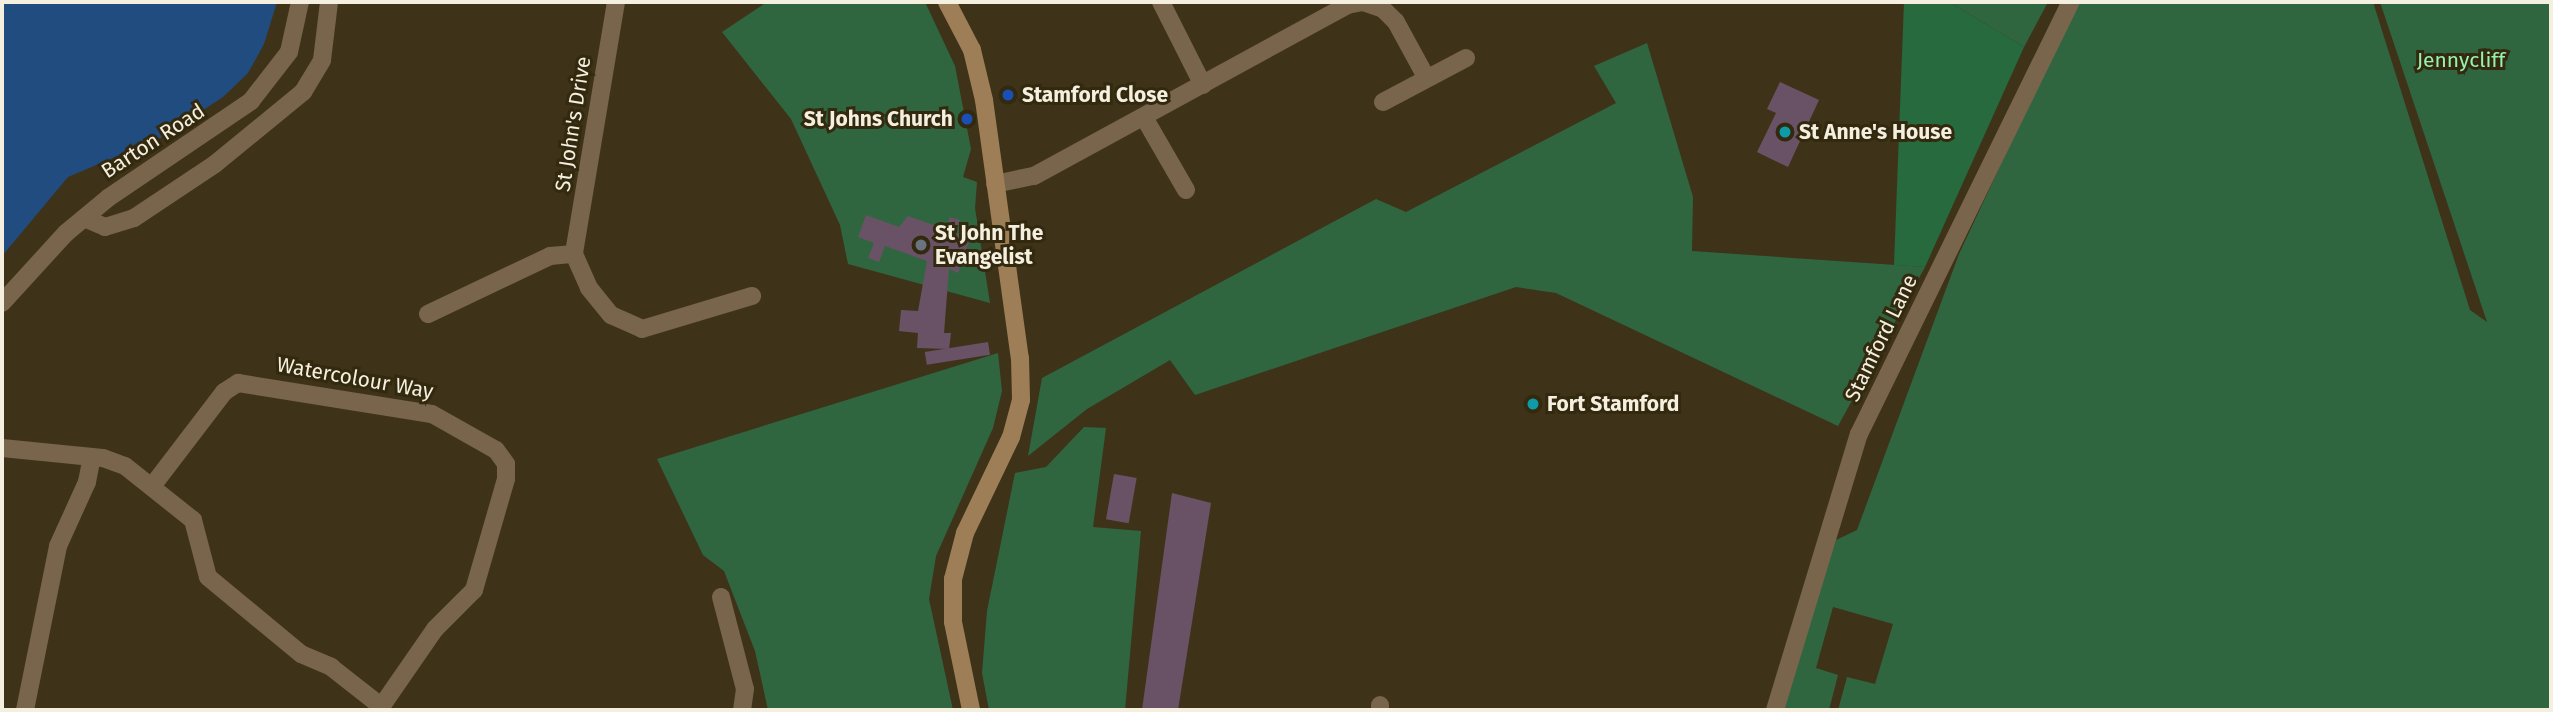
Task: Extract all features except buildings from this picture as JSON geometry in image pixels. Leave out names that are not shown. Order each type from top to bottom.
[{"type":"street","name":"Barton Road","points":[[2,303],[84,218],[251,101],[289,52],[300,2]]},
{"type":"street","points":[[84,218],[105,227],[134,218],[215,164],[303,92],[323,60],[329,2]]},
{"type":"street","name":"St John's Drive","points":[[574,254],[616,2]]},
{"type":"street","points":[[947,2],[972,50],[1020,358],[1021,400],[1011,437],[965,534],[953,579],[953,622],[971,710]]},
{"type":"street","points":[[1161,2],[1203,85]]},
{"type":"street","points":[[995,184],[1034,176],[1145,119],[1347,5],[1363,2],[1383,9],[1396,22],[1426,77]]},
{"type":"street","name":"Stamford Lane","points":[[1775,710],[1859,434],[2070,2]]},
{"type":"street","points":[[1383,102],[1466,58]]},
{"type":"street","points":[[1145,119],[1186,190]]},
{"type":"street","points":[[428,314],[550,256],[574,254],[589,288],[611,315],[642,329],[752,296]]},
{"type":"street","name":"Watercolour Way","points":[[153,485],[223,392],[238,383],[432,414],[496,450],[506,464],[506,479],[474,590],[435,629],[380,708]]},
{"type":"street","points":[[2,448],[92,457],[125,466],[153,485],[193,520],[208,577],[301,654],[331,667],[380,708]]},
{"type":"street","points":[[25,710],[58,546],[87,482],[92,457]]},
{"type":"street","points":[[721,597],[745,689],[742,710]]},
{"type":"green space","points":[[767,2],[925,2],[955,66],[971,149],[963,177],[977,182],[975,208],[990,303],[848,264],[840,225],[791,119],[722,32]]},
{"type":"green space","points":[[1904,2],[1949,2],[2024,47],[1925,267],[1894,265]]},
{"type":"green space","points":[[1949,2],[2048,2],[2024,47]]},
{"type":"green space","name":"Jennycliff","points":[[2077,2],[2373,2],[2470,310],[2487,322],[2380,2],[2551,2],[2551,710],[1838,710],[1847,677],[1875,684],[1893,624],[1833,607],[1816,668],[1838,675],[1829,710],[1785,710],[1782,698],[1836,540],[1857,530],[1959,254]]},
{"type":"green space","points":[[1647,43],[1693,197],[1692,251],[1925,267],[1838,426],[1556,293],[1516,287],[1195,395],[1170,360],[1087,409],[1028,456],[1042,378],[1376,199],[1406,212],[1616,103],[1594,66]]},
{"type":"green space","points":[[998,353],[1002,391],[993,428],[936,556],[929,599],[953,710],[768,710],[755,651],[724,571],[703,555],[657,459]]},
{"type":"green space","points":[[1084,427],[1106,428],[1093,527],[1141,531],[1125,710],[989,710],[982,673],[987,611],[1015,473],[1046,467]]},
{"type":"water","points":[[2,2],[277,2],[264,44],[248,73],[223,97],[162,137],[68,177],[2,256]]},
{"type":"place","name":"Stamford Close","points":[[1008,95]]},
{"type":"place","name":"St Johns Church","points":[[967,119]]},
{"type":"place","name":"St Anne's House","points":[[1785,132]]},
{"type":"place","name":"St John The Evangelist","points":[[921,245]]},
{"type":"place","name":"Fort Stamford","points":[[1533,404]]}]
